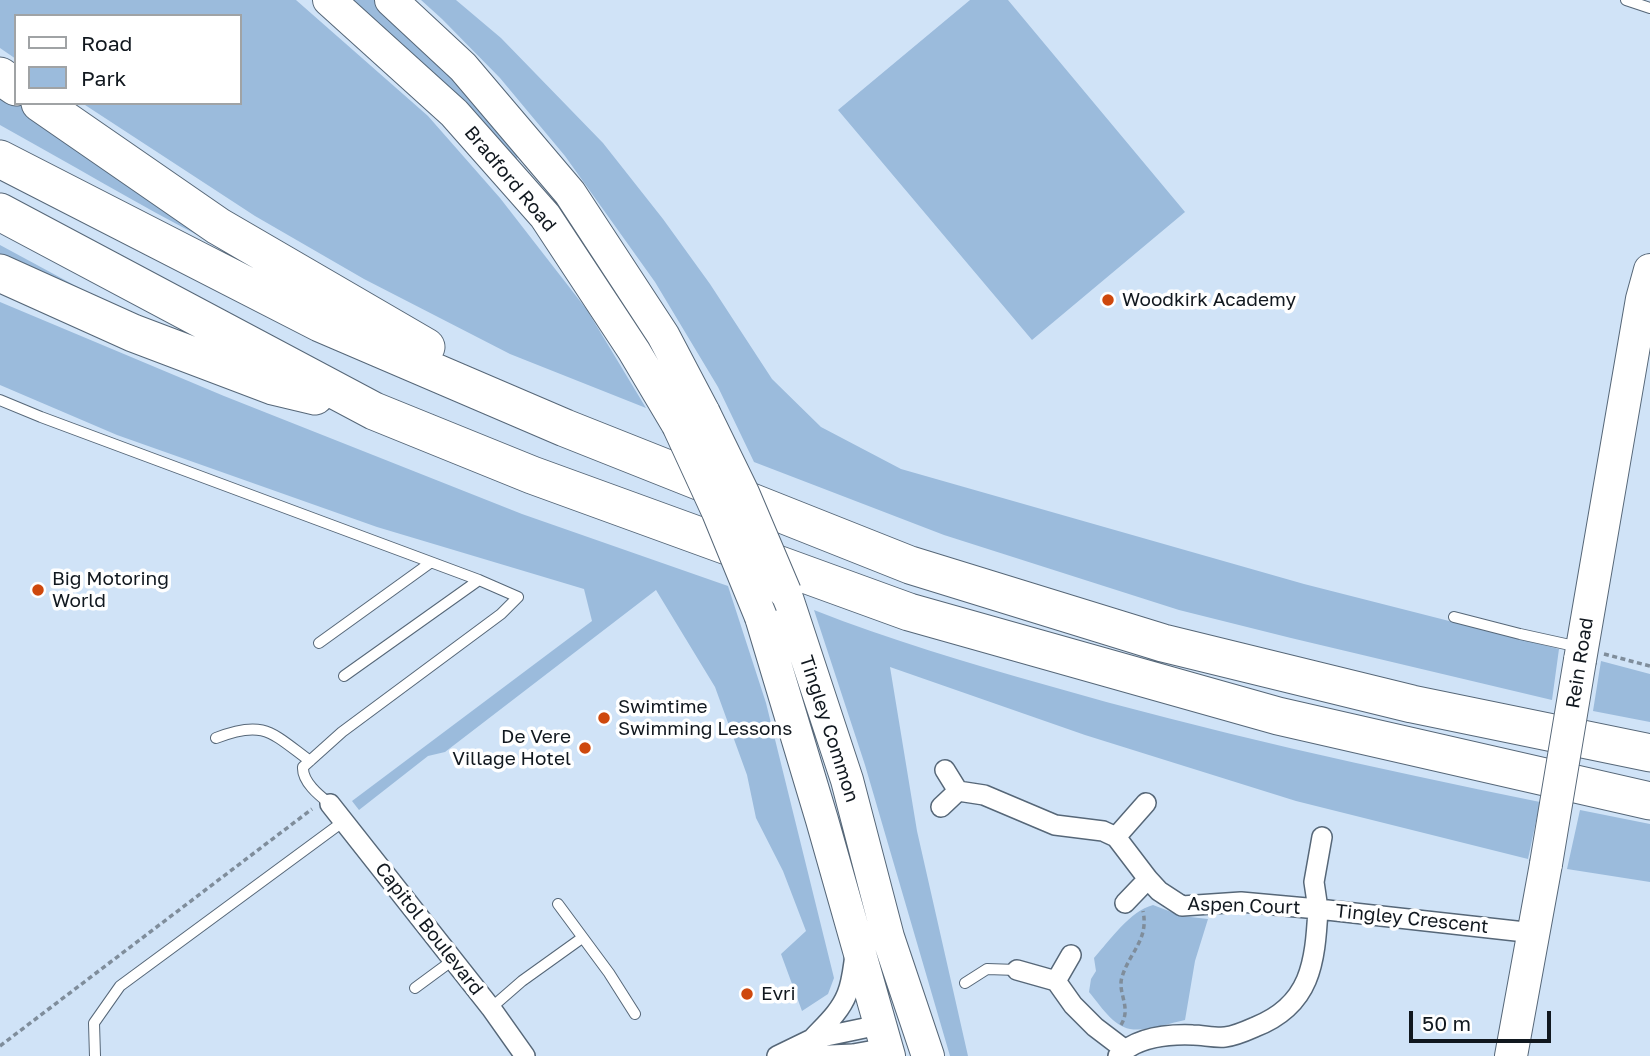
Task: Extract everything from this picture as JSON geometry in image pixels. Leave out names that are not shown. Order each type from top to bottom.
[{"type":"highway","points":[[43,105],[218,226],[565,428]]},
{"type":"highway","points":[[0,159],[320,323],[565,428],[911,565],[1163,643],[1412,704],[1650,753]]},
{"type":"highway","points":[[0,212],[374,411],[532,475],[909,612],[1278,716],[1650,801]]},
{"type":"highway","points":[[0,273],[133,333],[273,386],[374,411]]},
{"type":"main road","name":"Bradford Road","points":[[329,0],[454,113],[545,216],[634,351],[691,419]]},
{"type":"main road","name":"Bradford Road","points":[[391,0],[463,66],[569,194],[663,335],[691,419]]},
{"type":"main road","name":"Rein Road","points":[[1511,1056],[1642,299],[1650,270]]},
{"type":"main road","name":"Tingley Common","points":[[691,419],[743,493],[785,592],[847,780],[888,937],[900,1042]]},
{"type":"main road","name":"Tingley Common","points":[[691,419],[718,512],[761,618],[857,946],[900,1042]]},
{"type":"street","points":[[945,771],[958,791],[984,795],[1055,825],[1103,831],[1116,837],[1146,803]]},
{"type":"street","points":[[941,807],[958,791]]},
{"type":"street","name":"Capitol Boulevard","points":[[331,804],[491,1008],[525,1056]]},
{"type":"street","name":"Aspen Court","points":[[1116,837],[1136,891],[1159,891],[1182,906],[1241,902],[1318,909],[1314,882],[1322,837]]},
{"type":"street","name":"Tingley Crescent","points":[[1117,1047],[1157,1036],[1225,1037],[1273,1020],[1293,1004],[1308,978],[1316,947],[1318,909],[1534,933]]},
{"type":"street","points":[[810,1048],[846,998],[857,946]]},
{"type":"street","points":[[1056,981],[1071,955]]},
{"type":"street","points":[[1017,970],[1056,981],[1073,1005],[1117,1047]]},
{"type":"street","points":[[810,1048],[831,1056],[852,1054],[900,1042]]},
{"type":"street","points":[[777,1056],[810,1048],[900,1042]]},
{"type":"lane","points":[[1626,0],[1650,8]]},
{"type":"lane","points":[[0,400],[518,597],[501,614],[342,732],[303,767],[304,777],[321,797],[331,804]]},
{"type":"lane","points":[[319,643],[430,563]]},
{"type":"lane","points":[[344,676],[479,580]]},
{"type":"lane","points":[[1454,617],[1581,654]]},
{"type":"lane","points":[[216,738],[236,730],[261,729],[274,734],[310,761]]},
{"type":"lane","points":[[95,1056],[94,1023],[120,986],[344,821]]},
{"type":"lane","points":[[558,904],[609,972],[635,1014]]},
{"type":"lane","points":[[491,1008],[522,981],[582,938]]},
{"type":"lane","points":[[415,988],[453,960]]},
{"type":"lane","points":[[965,983],[987,969],[1017,970]]},
{"type":"path","points":[[1581,654],[1650,666]]},
{"type":"path","points":[[0,1046],[314,807],[331,804]]},
{"type":"path","points":[[1117,1047],[1126,1011],[1120,980],[1143,936],[1145,922],[1136,891]]},
{"type":"green space","points":[[0,0],[296,0],[428,116],[500,198],[587,310],[646,408],[510,354],[364,279],[255,216],[85,105],[242,105],[242,14],[14,14],[14,58],[0,48]]},
{"type":"green space","points":[[345,0],[377,0],[520,152],[518,157],[514,161]]},
{"type":"green space","points":[[421,0],[456,0],[501,38],[603,143],[710,284],[772,379],[821,427],[901,469],[1304,584],[1559,649],[1552,700],[1179,610],[944,535],[754,462],[718,387],[655,282],[565,156],[500,78]]},
{"type":"green space","points":[[970,0],[1008,0],[1185,212],[1032,340],[838,110]]},
{"type":"green space","points":[[0,92],[14,102],[14,105],[19,105],[101,161],[207,240],[129,198],[0,125]]},
{"type":"green space","points":[[0,245],[135,318],[0,262]]},
{"type":"green space","points":[[0,302],[224,396],[522,514],[728,586],[766,703],[834,978],[828,994],[802,1011],[781,954],[806,931],[783,871],[756,818],[747,775],[715,687],[656,590],[445,752],[428,756],[359,810],[352,801],[592,621],[584,589],[377,527],[117,435],[0,385]]},
{"type":"green space","points":[[814,610],[929,650],[1107,702],[1292,748],[1540,802],[1528,859],[1296,801],[1085,735],[890,667],[917,831],[968,1056],[950,1056],[865,765]]},
{"type":"green space","points":[[1601,661],[1650,674],[1650,722],[1593,711]]},
{"type":"green space","points":[[1580,810],[1650,824],[1650,882],[1567,869]]},
{"type":"green space","points":[[1153,905],[1182,916],[1208,919],[1195,961],[1185,1020],[1136,1030],[1118,1024],[1089,992],[1091,979],[1096,971],[1094,958],[1128,920]]},
{"type":"place","name":"Woodkirk Academy","points":[[1108,300]]},
{"type":"place","name":"Big Motoring World","points":[[38,590]]},
{"type":"place","name":"Swimtime Swimming Lessons","points":[[604,718]]},
{"type":"place","name":"De Vere Village Hotel","points":[[585,748]]},
{"type":"place","name":"Evri","points":[[747,994]]}]
